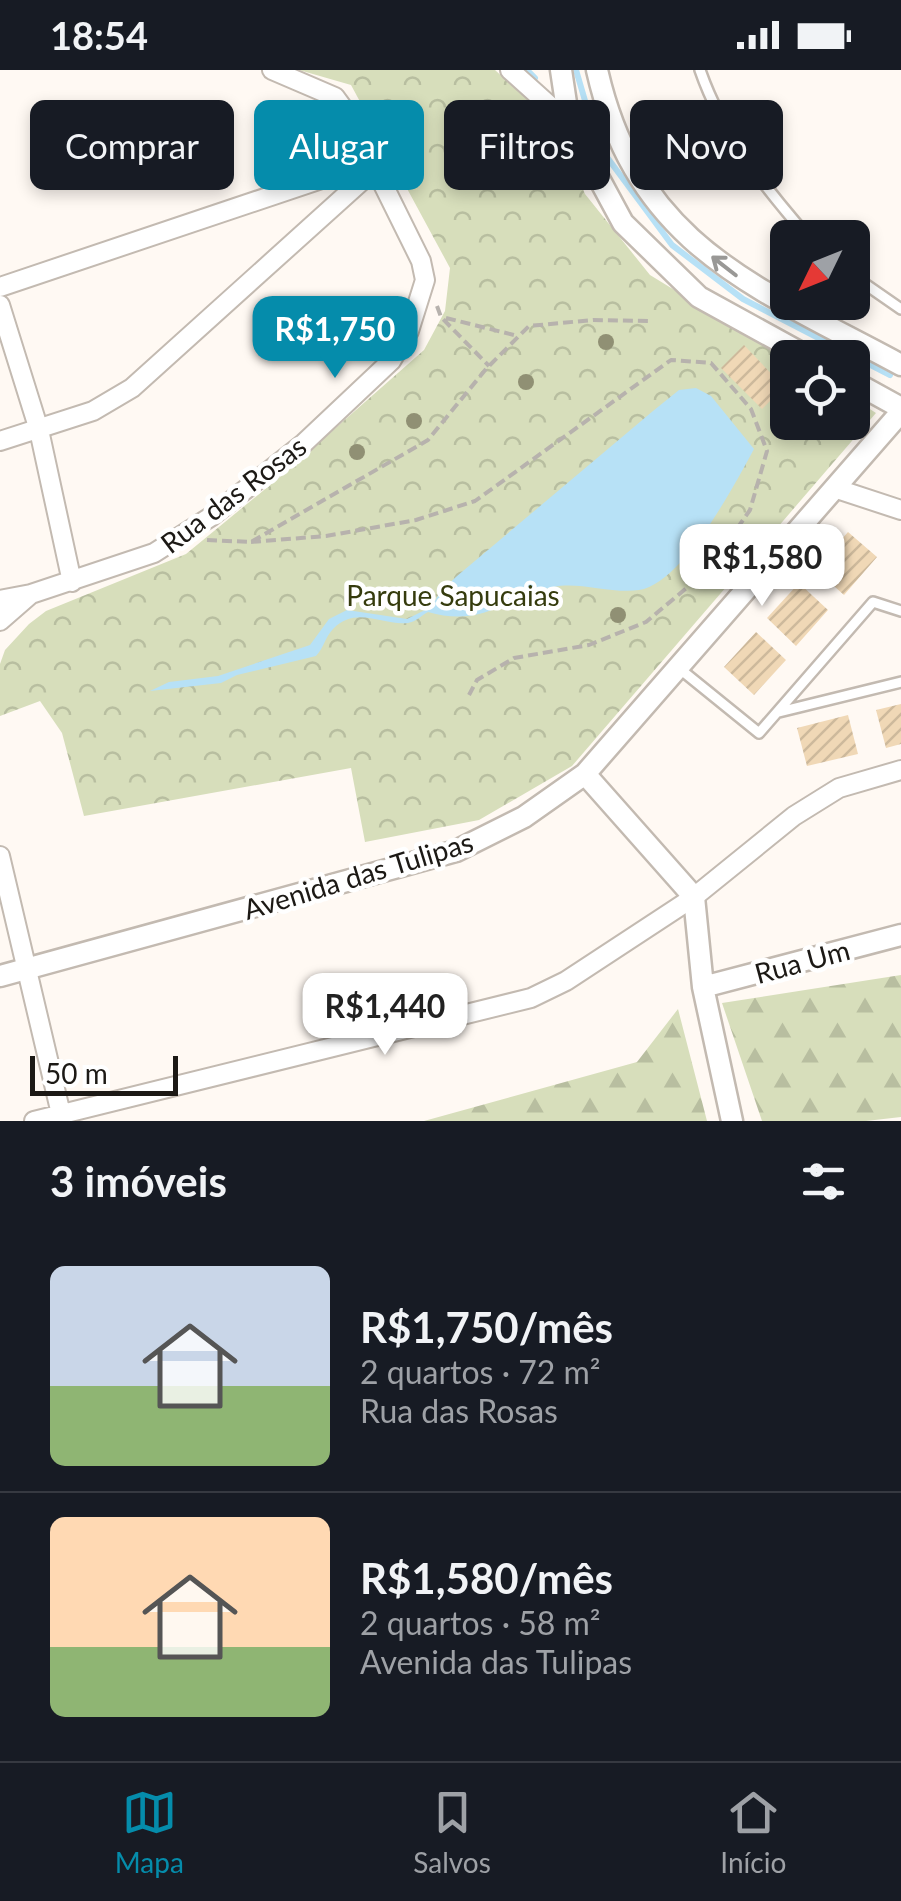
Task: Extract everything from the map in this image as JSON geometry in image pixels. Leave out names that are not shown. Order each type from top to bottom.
[{"type":"street","name":"Rua das Rosas","points":[[272,70],[337,100]]},
{"type":"street","points":[[510,70],[543,100]]},
{"type":"street","points":[[547,70],[562,78]]},
{"type":"street","points":[[597,70],[618,142],[646,189],[679,231],[739,278],[901,364]]},
{"type":"street","points":[[0,287],[297,190]]},
{"type":"street","points":[[0,441],[93,411],[132,388],[347,190]]},
{"type":"street","name":"Rua das Rosas","points":[[0,621],[31,594],[154,553],[212,516],[304,443],[391,361],[408,331],[425,280],[414,242],[387,190]]},
{"type":"street","points":[[606,190],[623,222],[699,297],[777,340]]},
{"type":"street","points":[[0,305],[39,430],[72,582]]},
{"type":"street","points":[[870,392],[901,410]]},
{"type":"street","name":"Avenida das Tulipas","points":[[0,976],[456,851],[524,817],[585,774],[901,410]]},
{"type":"street","points":[[834,488],[901,510]]},
{"type":"street","points":[[0,600],[31,594]]},
{"type":"street","points":[[34,1121],[531,998],[566,981],[694,896],[794,816],[840,788],[901,770]]},
{"type":"street","points":[[585,774],[694,896],[702,987],[732,1121]]},
{"type":"street","points":[[0,856],[61,1114]]},
{"type":"street","name":"Rua Um","points":[[702,987],[901,935]]},
{"type":"lane","points":[[700,70],[709,96],[735,142],[793,220]]},
{"type":"lane","points":[[870,287],[901,309]]},
{"type":"lane","points":[[678,667],[759,733],[873,602],[901,611]]},
{"type":"lane","points":[[777,713],[901,682]]},
{"type":"path","points":[[489,366],[442,317],[518,336]]},
{"type":"path","points":[[251,542],[428,440],[528,326],[649,320]]},
{"type":"path","points":[[178,538],[251,542],[326,536],[416,520],[475,501],[671,360],[711,363],[751,408],[767,451],[750,510],[708,570],[646,622],[589,645],[514,658],[478,680],[469,695]]},
{"type":"green space","name":"Parque Sapucaias","points":[[299,70],[495,70],[528,100],[444,100],[444,190],[583,190],[650,275],[770,349],[770,440],[853,440],[572,766],[479,820],[365,842],[351,768],[84,816],[62,733],[40,701],[0,716],[0,664],[5,650],[46,611],[186,554],[424,350],[445,311],[450,268],[408,190],[424,190],[424,100],[359,100],[351,85]]},
{"type":"green space","points":[[901,975],[901,1117],[762,1121],[722,1003]]},
{"type":"green space","points":[[678,1009],[707,1121],[424,1121],[637,1062]]},
{"type":"water","points":[[696,388],[711,396],[754,449],[689,553],[655,584],[629,591],[554,587],[479,614],[447,616],[428,612],[408,623],[351,618],[333,629],[316,656],[237,675],[221,683],[150,691],[169,682],[218,676],[310,645],[329,619],[347,610],[407,619],[431,607],[457,576],[653,411],[679,390]]},
{"type":"building","points":[[744,345],[770,372],[770,401],[762,409],[721,368]]},
{"type":"building","points":[[848,532],[877,557],[844,595],[815,569]]},
{"type":"building","points":[[799,583],[828,610],[796,646],[767,618]]},
{"type":"building","points":[[756,632],[786,660],[754,695],[724,667]]},
{"type":"building","points":[[901,704],[901,744],[886,748],[876,710]]},
{"type":"building","points":[[848,715],[858,754],[807,766],[797,728]]},
{"type":"waterway","points":[[527,70],[535,78]]},
{"type":"waterway","points":[[576,70],[598,145],[672,245],[743,299],[890,375]]}]
